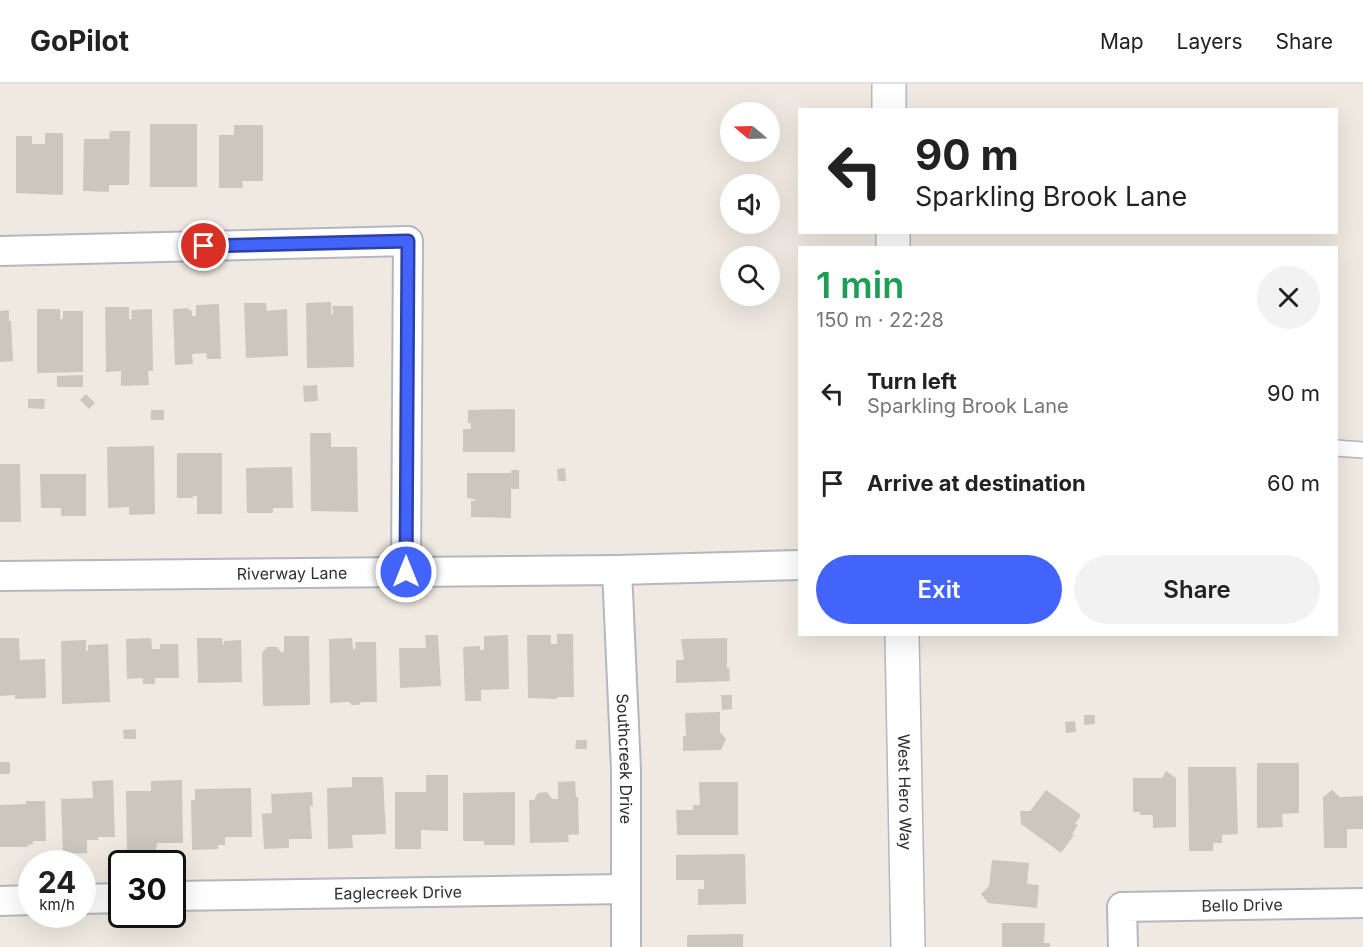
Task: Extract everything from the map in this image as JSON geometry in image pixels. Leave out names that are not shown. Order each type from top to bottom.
[{"type":"main road","points":[[889,84],[889,108]]},
{"type":"main road","name":"West Hero Way","points":[[902,636],[908,947]]},
{"type":"street","points":[[0,251],[408,241],[406,572]]},
{"type":"street","name":"Riverway Lane","points":[[0,576],[617,570],[798,565]]},
{"type":"street","name":"Southcreek Drive","points":[[617,570],[626,770],[626,947]]},
{"type":"street","name":"Eaglecreek Drive","points":[[186,896],[626,889]]},
{"type":"street","points":[[0,901],[18,900]]},
{"type":"street","name":"Bello Drive","points":[[1124,947],[1122,907],[1363,903]]},
{"type":"lane","points":[[1338,448],[1363,450]]},
{"type":"building","points":[[150,124],[197,124],[197,187],[150,187]]},
{"type":"building","points":[[234,125],[263,125],[263,181],[242,181],[243,188],[219,188],[219,135],[234,135]]},
{"type":"building","points":[[110,131],[130,131],[129,185],[109,185],[109,192],[83,191],[84,139],[109,139]]},
{"type":"building","points":[[45,133],[63,133],[63,195],[16,193],[16,136],[32,136],[32,144],[45,144]]},
{"type":"building","points":[[331,302],[331,314],[333,314],[332,306],[353,306],[354,367],[307,368],[306,303]]},
{"type":"building","points":[[244,303],[266,303],[267,311],[287,309],[288,356],[246,358]]},
{"type":"building","points":[[219,304],[221,359],[207,359],[206,353],[192,354],[193,364],[175,365],[173,309],[189,308],[189,311],[192,310],[192,316],[196,316],[196,305]]},
{"type":"building","points":[[105,307],[129,307],[129,319],[132,319],[131,310],[152,309],[153,371],[148,371],[149,385],[121,386],[121,371],[106,372]]},
{"type":"building","points":[[37,309],[60,309],[60,319],[63,319],[63,311],[83,311],[83,372],[37,373]]},
{"type":"building","points":[[9,310],[13,361],[0,362],[0,311]]},
{"type":"building","points":[[83,375],[83,387],[57,387],[57,376]]},
{"type":"building","points":[[317,385],[318,401],[304,402],[303,386]]},
{"type":"building","points":[[86,394],[95,403],[89,409],[80,400]]},
{"type":"building","points":[[28,399],[45,399],[44,409],[28,408]]},
{"type":"building","points":[[515,409],[515,452],[463,452],[463,429],[471,429],[471,423],[468,423],[468,410]]},
{"type":"building","points":[[151,410],[164,410],[164,420],[151,420]]},
{"type":"building","points":[[310,433],[331,433],[331,447],[357,447],[358,512],[311,511]]},
{"type":"building","points":[[154,446],[155,514],[129,515],[129,507],[108,508],[107,447]]},
{"type":"building","points":[[177,453],[222,453],[222,514],[197,514],[197,496],[177,498]]},
{"type":"building","points":[[0,464],[20,464],[21,522],[0,522]]},
{"type":"building","points":[[292,467],[293,508],[273,508],[273,513],[247,513],[246,468]]},
{"type":"building","points":[[565,468],[566,481],[558,481],[557,469]]},
{"type":"building","points":[[511,470],[519,470],[519,489],[511,489],[511,518],[471,517],[471,501],[475,499],[467,498],[467,473],[511,473]]},
{"type":"building","points":[[40,474],[86,474],[86,516],[61,516],[61,508],[41,508]]},
{"type":"building","points":[[557,634],[573,634],[574,697],[528,698],[527,635],[551,635],[551,644],[557,644]]},
{"type":"building","points":[[425,635],[438,635],[441,686],[400,688],[399,648],[426,648]]},
{"type":"building","points":[[508,635],[509,689],[481,690],[481,701],[465,701],[463,647],[480,646],[480,650],[484,650],[484,636]]},
{"type":"building","points":[[284,636],[309,636],[310,705],[263,706],[262,653],[267,647],[277,647],[282,653],[284,652]]},
{"type":"building","points":[[0,638],[19,638],[20,660],[45,659],[46,698],[15,699],[15,695],[0,696]]},
{"type":"building","points":[[151,638],[152,649],[160,649],[160,644],[178,644],[179,678],[155,678],[155,684],[143,684],[143,678],[127,679],[126,639]]},
{"type":"building","points":[[197,638],[222,638],[223,645],[224,641],[241,640],[242,682],[198,683]]},
{"type":"building","points":[[352,638],[353,649],[356,649],[355,642],[376,642],[377,702],[361,702],[359,705],[352,705],[349,702],[330,703],[329,639]]},
{"type":"building","points":[[727,638],[727,668],[729,668],[730,681],[676,683],[676,660],[684,660],[681,639]]},
{"type":"building","points":[[86,640],[88,651],[88,645],[108,644],[110,702],[62,704],[61,641]]},
{"type":"building","points":[[721,695],[732,695],[732,709],[722,710]]},
{"type":"building","points":[[720,712],[720,732],[726,739],[721,750],[683,751],[683,736],[686,736],[685,713]]},
{"type":"building","points":[[1084,715],[1095,715],[1095,724],[1084,725]]},
{"type":"building","points":[[1075,721],[1076,732],[1066,733],[1065,722]]},
{"type":"building","points":[[136,729],[136,739],[124,739],[123,730]]},
{"type":"building","points":[[576,740],[587,740],[587,749],[575,749]]},
{"type":"building","points":[[0,762],[10,762],[10,774],[0,774]]},
{"type":"building","points":[[1257,763],[1299,763],[1299,813],[1282,814],[1283,827],[1257,828]]},
{"type":"building","points":[[1188,767],[1236,767],[1238,834],[1222,835],[1222,843],[1213,843],[1213,851],[1189,851]]},
{"type":"building","points":[[1166,771],[1176,778],[1176,827],[1153,828],[1153,815],[1140,815],[1140,812],[1133,812],[1133,778],[1162,778]]},
{"type":"building","points":[[426,775],[448,775],[448,831],[421,830],[421,849],[395,849],[395,792],[426,792]]},
{"type":"building","points":[[352,777],[383,777],[386,834],[352,835],[353,848],[328,849],[327,788],[352,787]]},
{"type":"building","points":[[113,780],[115,837],[98,837],[98,840],[87,840],[87,850],[63,850],[61,799],[93,798],[92,781]]},
{"type":"building","points":[[182,780],[183,843],[157,843],[156,850],[127,850],[126,791],[151,791],[151,781]]},
{"type":"building","points":[[575,781],[579,834],[568,835],[569,842],[530,843],[529,800],[534,800],[538,793],[547,792],[552,799],[558,799],[558,782]]},
{"type":"building","points":[[699,782],[738,782],[738,835],[677,835],[676,810],[693,810],[693,805],[700,805]]},
{"type":"building","points":[[251,788],[252,837],[225,837],[225,845],[218,845],[218,849],[192,850],[191,800],[195,800],[195,789]]},
{"type":"building","points":[[1046,790],[1081,815],[1075,824],[1078,825],[1072,834],[1074,835],[1061,853],[1021,824],[1020,811],[1030,811]]},
{"type":"building","points":[[1332,790],[1340,797],[1363,796],[1363,829],[1347,829],[1347,848],[1324,848],[1323,797]]},
{"type":"building","points":[[312,792],[313,806],[310,806],[312,839],[289,839],[289,848],[264,849],[262,814],[272,813],[271,794]]},
{"type":"building","points":[[515,792],[515,845],[484,845],[484,841],[463,841],[463,793]]},
{"type":"building","points":[[26,801],[45,801],[46,841],[33,841],[33,844],[28,847],[0,847],[0,805],[26,804]]},
{"type":"building","points":[[745,854],[746,904],[698,905],[698,889],[704,889],[704,880],[676,880],[676,855]]},
{"type":"building","points":[[992,860],[1029,863],[1027,884],[1039,885],[1037,908],[988,903],[981,894],[989,886]]},
{"type":"building","points":[[1002,923],[1045,923],[1044,943],[1050,943],[1050,947],[1002,947]]},
{"type":"building","points":[[743,934],[743,947],[687,947],[687,935]]},
{"type":"route","points":[[204,246],[408,241],[406,572]]}]
